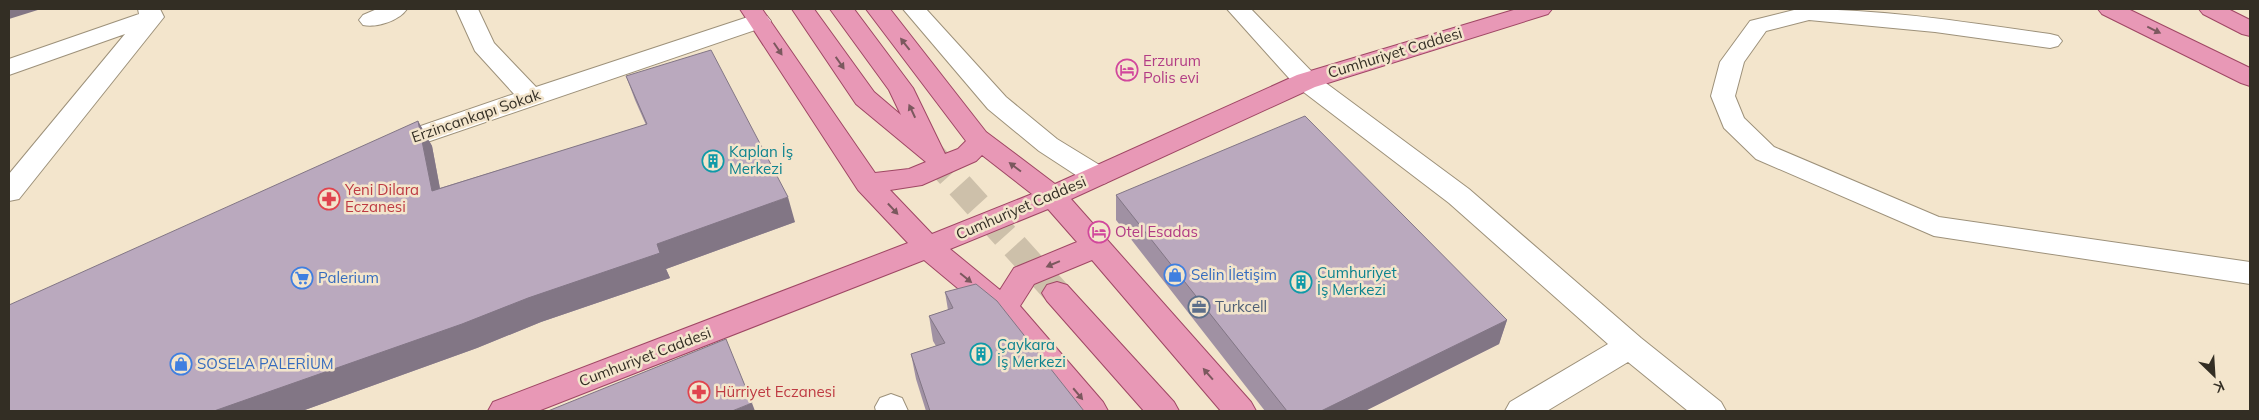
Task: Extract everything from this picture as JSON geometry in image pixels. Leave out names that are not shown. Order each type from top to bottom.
[{"type":"main road","points":[[803,9],[864,98],[932,155],[901,88],[842,9]]},
{"type":"main road","points":[[868,183],[913,178],[967,155],[980,142],[878,9]]},
{"type":"main road","points":[[1306,80],[1445,30],[1495,9]]},
{"type":"main road","name":"Cumhuriyet Caddesi","points":[[504,411],[928,247],[1053,196],[1306,80],[1540,9]]},
{"type":"main road","points":[[2110,9],[2250,78]]},
{"type":"main road","points":[[2211,9],[2250,29]]},
{"type":"main road","points":[[755,15],[868,183],[928,247],[1013,317],[1092,411]]},
{"type":"main road","points":[[977,138],[1053,196],[1240,411]]},
{"type":"main road","points":[[1003,309],[1024,276],[1086,250],[1099,249]]},
{"type":"main road","points":[[1057,294],[1163,411]]},
{"type":"street","points":[[371,20],[395,9]]},
{"type":"street","points":[[467,9],[483,46],[531,97]]},
{"type":"street","points":[[914,9],[997,103],[1048,145],[1097,176]]},
{"type":"street","points":[[1238,9],[1306,80],[1459,196],[1630,346],[1710,411]]},
{"type":"street","points":[[2050,41],[1935,25],[1807,11],[1758,26],[1732,62],[1723,96],[1733,122],[1765,153],[1934,226],[2250,273]]},
{"type":"street","points":[[9,67],[151,13]]},
{"type":"street","points":[[9,192],[151,13]]},
{"type":"street","name":"Erzincankapı Sokak","points":[[370,155],[406,139],[531,97],[755,15]]},
{"type":"street","points":[[1521,411],[1630,346]]},
{"type":"building","points":[[711,50],[788,197],[657,244],[660,253],[528,298],[462,324],[214,411],[9,411],[9,305],[418,121],[432,191],[647,124],[626,76]]},
{"type":"building","name":"Cumhuriyet İş Merkezi","points":[[1305,116],[1507,320],[1321,411],[1287,411],[1116,195]]},
{"type":"building","name":"Çaykara İş Merkezi","points":[[976,284],[997,301],[1084,411],[930,411],[911,354],[945,343],[929,316],[953,308],[945,292]]},
{"type":"building","points":[[726,339],[752,403],[732,411],[548,411]]},
{"type":"tunnel","points":[[932,155],[1057,293]]},
{"type":"place","name":"Erzurum Polis evi","points":[[1127,70]]},
{"type":"place","name":"Kaplan İş Merkezi","points":[[713,161]]},
{"type":"place","name":"Yeni Dilara Eczanesi","points":[[329,199]]},
{"type":"place","name":"Otel Esadas","points":[[1099,232]]},
{"type":"place","name":"Selin İletişim","points":[[1175,275]]},
{"type":"place","name":"Palerium","points":[[302,278]]},
{"type":"place","name":"Cumhuriyet İş Merkezi","points":[[1301,282]]},
{"type":"place","name":"Turkcell","points":[[1199,307]]},
{"type":"place","name":"Çaykara İş Merkezi","points":[[981,354]]},
{"type":"place","name":"SOSELA PALERİUM","points":[[181,364]]},
{"type":"place","name":"Hürriyet Eczanesi","points":[[699,392]]}]
